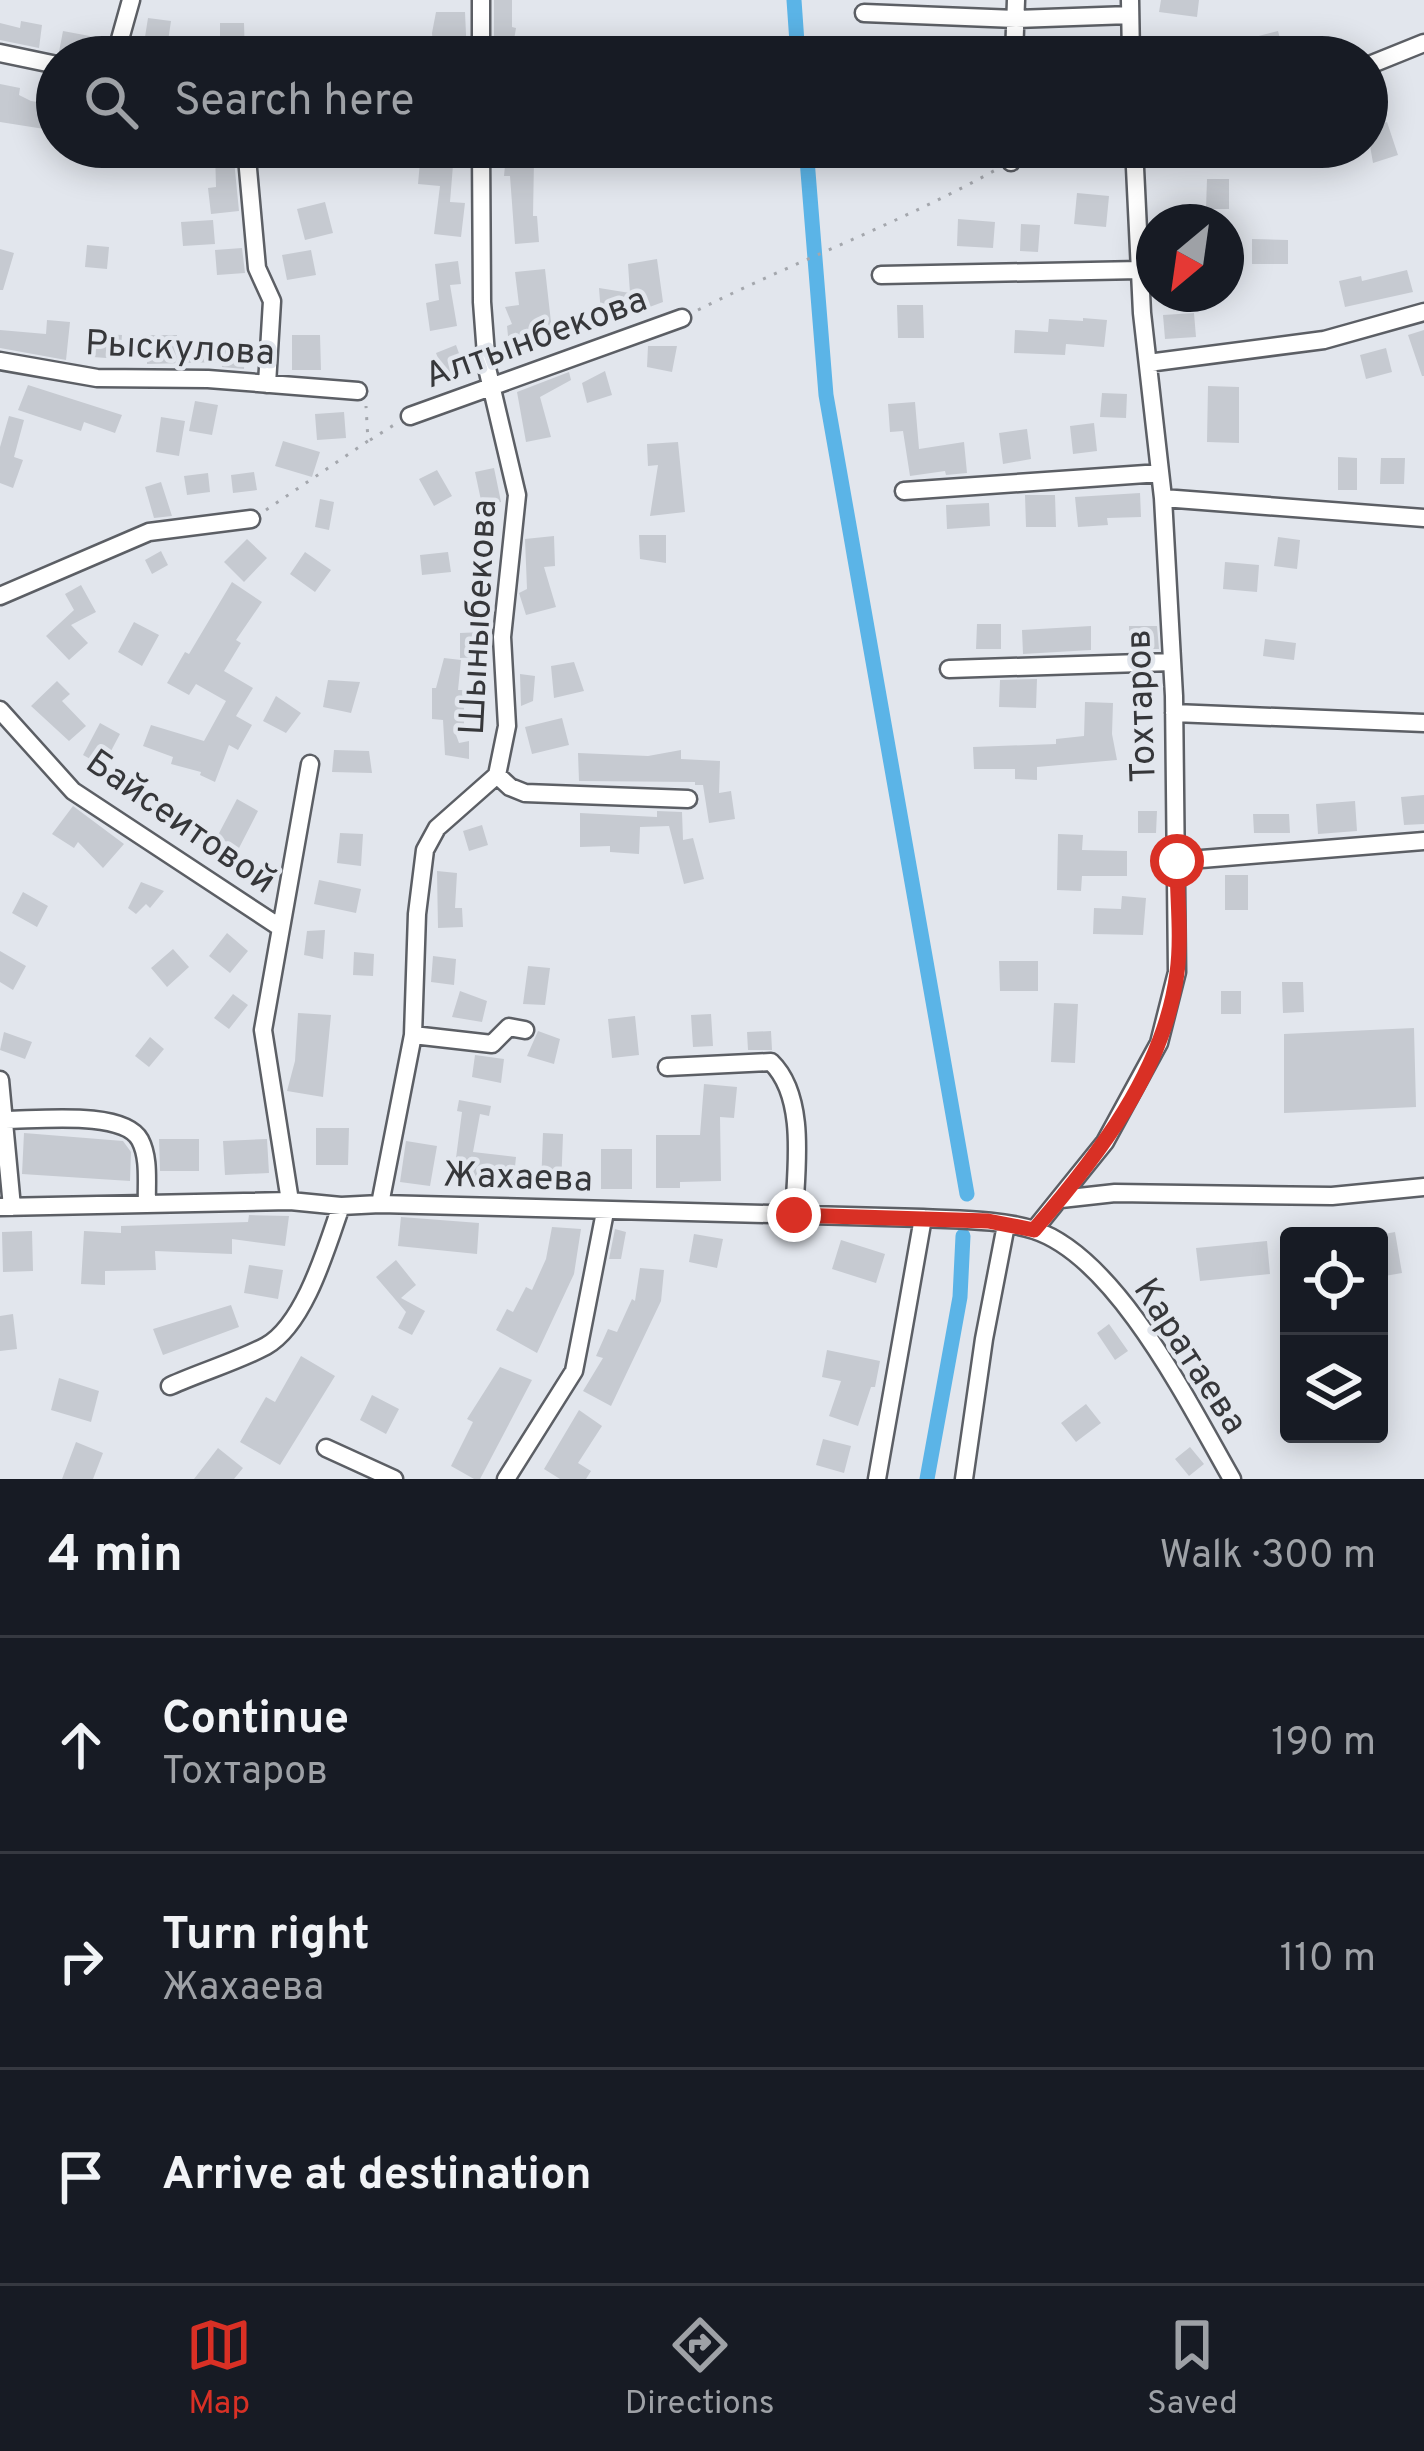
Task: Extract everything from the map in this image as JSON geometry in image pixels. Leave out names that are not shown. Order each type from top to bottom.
[{"type":"street","points":[[121,36],[130,0]]},
{"type":"street","points":[[481,0],[481,36]]},
{"type":"street","points":[[864,13],[1130,7]]},
{"type":"street","points":[[1388,58],[1424,43]]},
{"type":"street","points":[[0,52],[36,60]]},
{"type":"street","points":[[248,168],[257,268],[272,301],[267,384]]},
{"type":"street","name":"Шыныбекова","points":[[380,1204],[413,1035],[424,850],[437,828],[496,776],[507,726],[502,637],[518,495],[487,368],[482,168]]},
{"type":"street","name":"Тохтаров","points":[[1135,168],[1137,204]]},
{"type":"street","points":[[881,275],[1136,270]]},
{"type":"street","name":"Тохтаров","points":[[1034,1230],[1105,1142],[1160,1043],[1177,972],[1172,662],[1144,312]]},
{"type":"street","points":[[1148,363],[1324,340],[1424,312]]},
{"type":"street","name":"Алтынбекова","points":[[410,416],[682,318]]},
{"type":"street","name":"Рыскулова","points":[[0,362],[97,378],[358,392]]},
{"type":"street","points":[[904,491],[1160,473]]},
{"type":"street","points":[[1162,498],[1424,518]]},
{"type":"street","points":[[0,596],[148,532],[251,519]]},
{"type":"street","points":[[949,669],[1172,662]]},
{"type":"street","name":"Байсеитовой","points":[[0,710],[73,790],[281,928]]},
{"type":"street","points":[[1174,713],[1424,723]]},
{"type":"street","name":"Байсеитовой","points":[[290,1201],[263,1030],[310,764]]},
{"type":"street","points":[[496,776],[525,793],[688,799]]},
{"type":"street","points":[[1177,861],[1424,841]]},
{"type":"street","points":[[413,1035],[492,1044],[509,1028],[524,1030]]},
{"type":"street","points":[[667,1067],[771,1062],[784,1075],[793,1108],[794,1215]]},
{"type":"street","points":[[0,1080],[6,1120],[6,1207]]},
{"type":"street","points":[[6,1120],[116,1121],[138,1134],[146,1155],[147,1204]]},
{"type":"street","points":[[1061,1199],[1114,1193],[1332,1196],[1424,1187]]},
{"type":"street","name":"Жахаева","points":[[6,1207],[290,1201],[341,1206],[927,1218],[1034,1230]]},
{"type":"street","points":[[170,1386],[270,1344],[292,1319],[319,1268],[341,1206]]},
{"type":"street","points":[[506,1479],[574,1371],[605,1211]]},
{"type":"street","points":[[877,1479],[927,1218]]},
{"type":"street","points":[[964,1479],[997,1223]]},
{"type":"street","name":"Каратаева","points":[[1034,1230],[1062,1244],[1096,1272],[1159,1353],[1232,1479]]},
{"type":"street","points":[[326,1448],[394,1479]]},
{"type":"path","points":[[682,318],[787,266],[849,244],[986,168]]},
{"type":"path","points":[[358,392],[366,396],[368,441]]},
{"type":"path","points":[[251,519],[410,416]]},
{"type":"building","points":[[494,0],[512,0],[515,36],[494,36]]},
{"type":"building","points":[[1161,0],[1199,0],[1197,17],[1159,12]]},
{"type":"building","points":[[436,12],[465,12],[466,36],[432,33]]},
{"type":"building","points":[[148,18],[171,21],[169,36],[145,36]]},
{"type":"building","points":[[21,21],[42,25],[36,47],[0,40],[0,23],[20,28]]},
{"type":"building","points":[[220,23],[244,23],[244,36],[220,36]]},
{"type":"building","points":[[0,84],[20,88],[19,95],[36,102],[36,128],[0,122]]},
{"type":"building","points":[[1388,125],[1398,155],[1388,158]]},
{"type":"building","points":[[215,168],[235,168],[239,211],[211,214],[208,188],[216,187]]},
{"type":"building","points":[[419,168],[453,168],[450,202],[465,203],[461,237],[434,234],[440,186],[418,184]]},
{"type":"building","points":[[505,168],[534,168],[533,216],[537,216],[539,242],[515,244],[510,176],[504,176]]},
{"type":"building","points":[[1207,179],[1229,179],[1229,204],[1206,204]]},
{"type":"building","points":[[1077,193],[1109,196],[1106,227],[1074,224]]},
{"type":"building","points":[[325,202],[333,233],[305,240],[297,209]]},
{"type":"building","points":[[958,219],[995,222],[993,248],[957,246]]},
{"type":"building","points":[[213,220],[215,244],[183,246],[181,222]]},
{"type":"building","points":[[1021,224],[1040,225],[1038,252],[1020,251]]},
{"type":"building","points":[[1252,239],[1288,240],[1288,264],[1252,264]]},
{"type":"building","points":[[87,245],[109,247],[107,269],[85,267]]},
{"type":"building","points":[[242,248],[245,273],[217,275],[215,250]]},
{"type":"building","points":[[0,249],[14,253],[3,290],[0,290]]},
{"type":"building","points":[[311,250],[316,275],[287,280],[282,255]]},
{"type":"building","points":[[657,259],[663,302],[628,315],[601,314],[599,288],[630,293],[628,264]]},
{"type":"building","points":[[458,261],[461,284],[450,285],[457,326],[430,331],[426,303],[439,300],[435,264]]},
{"type":"building","points":[[545,269],[552,331],[508,336],[507,326],[512,324],[505,307],[519,305],[515,272]]},
{"type":"building","points":[[1407,270],[1413,292],[1345,307],[1339,281],[1361,276],[1362,281]]},
{"type":"building","points":[[897,305],[923,305],[924,338],[898,338]]},
{"type":"building","points":[[1194,313],[1196,337],[1165,339],[1163,315]]},
{"type":"building","points":[[1049,319],[1107,320],[1104,347],[1066,344],[1065,355],[1014,353],[1015,330],[1048,332]]},
{"type":"building","points":[[47,320],[70,322],[66,360],[0,348],[0,330],[46,334]]},
{"type":"building","points":[[1424,330],[1424,376],[1422,376],[1408,335]]},
{"type":"building","points":[[95,334],[122,335],[120,359],[93,357]]},
{"type":"building","points":[[148,335],[177,335],[177,349],[245,347],[244,369],[222,367],[222,362],[147,364]]},
{"type":"building","points":[[292,335],[320,335],[321,370],[292,370]]},
{"type":"building","points":[[456,345],[465,370],[445,377],[436,353]]},
{"type":"building","points":[[648,346],[677,346],[672,372],[647,367]]},
{"type":"building","points":[[1386,348],[1392,372],[1366,379],[1360,355]]},
{"type":"building","points":[[605,371],[612,395],[587,403],[582,383]]},
{"type":"building","points":[[569,372],[571,380],[540,397],[551,437],[526,442],[517,392]]},
{"type":"building","points":[[28,385],[122,415],[115,433],[84,422],[81,431],[18,410]]},
{"type":"building","points":[[1208,386],[1239,387],[1239,443],[1207,442]]},
{"type":"building","points":[[1102,393],[1127,394],[1126,418],[1100,417]]},
{"type":"building","points":[[195,401],[218,405],[212,435],[189,431]]},
{"type":"building","points":[[915,402],[919,449],[964,442],[967,473],[910,476],[903,431],[890,432],[888,404]]},
{"type":"building","points":[[344,412],[346,438],[317,440],[315,414]]},
{"type":"building","points":[[9,416],[24,420],[14,457],[23,460],[13,488],[0,483],[0,447]]},
{"type":"building","points":[[161,417],[185,421],[179,456],[156,452]]},
{"type":"building","points":[[1094,423],[1097,451],[1073,454],[1070,426]]},
{"type":"building","points":[[1027,429],[1031,459],[1003,464],[999,433]]},
{"type":"building","points":[[283,441],[320,452],[312,477],[275,466]]},
{"type":"building","points":[[678,442],[685,512],[650,516],[658,465],[648,466],[647,444]]},
{"type":"building","points":[[1338,457],[1357,458],[1357,490],[1338,490]]},
{"type":"building","points":[[1381,458],[1405,458],[1404,484],[1380,484]]},
{"type":"building","points":[[494,468],[501,502],[482,505],[475,472]]},
{"type":"building","points":[[437,470],[452,496],[434,506],[419,479]]},
{"type":"building","points":[[254,472],[257,490],[233,493],[231,475]]},
{"type":"building","points":[[208,473],[210,492],[187,495],[184,476]]},
{"type":"building","points":[[161,482],[172,516],[154,518],[145,487]]},
{"type":"building","points":[[1140,493],[1141,517],[1107,518],[1108,525],[1078,527],[1075,497]]},
{"type":"building","points":[[1025,495],[1055,495],[1056,527],[1026,527]]},
{"type":"building","points":[[320,499],[334,502],[329,530],[315,527]]},
{"type":"building","points":[[989,503],[990,526],[947,529],[946,505]]},
{"type":"building","points":[[639,535],[666,535],[666,563],[640,559]]},
{"type":"building","points":[[554,536],[555,566],[544,567],[556,607],[526,615],[519,593],[527,589],[525,539]]},
{"type":"building","points":[[1278,537],[1300,540],[1297,569],[1274,566]]},
{"type":"building","points":[[247,539],[267,558],[244,582],[224,562]]},
{"type":"building","points":[[161,551],[168,565],[152,574],[145,560]]},
{"type":"building","points":[[305,552],[331,570],[315,592],[290,574]]},
{"type":"building","points":[[448,552],[451,572],[422,575],[420,555]]},
{"type":"building","points":[[1225,562],[1259,565],[1257,592],[1223,589]]},
{"type":"building","points":[[232,582],[262,602],[236,640],[241,643],[224,671],[253,688],[236,716],[252,725],[238,750],[229,745],[215,782],[143,746],[151,725],[204,741],[226,701],[196,684],[189,695],[167,683]]},
{"type":"building","points":[[81,585],[96,612],[71,625],[88,643],[69,660],[46,636],[74,610],[65,594]]},
{"type":"building","points":[[134,622],[159,635],[142,666],[118,652]]},
{"type":"building","points":[[977,624],[1001,624],[1001,649],[976,649]]},
{"type":"building","points":[[1091,626],[1091,650],[1023,654],[1022,630]]},
{"type":"building","points":[[1129,626],[1157,626],[1159,649],[1129,649]]},
{"type":"building","points":[[485,632],[486,657],[460,658],[460,633]]},
{"type":"building","points":[[1265,639],[1296,643],[1294,660],[1263,656]]},
{"type":"building","points":[[444,658],[461,660],[458,690],[464,690],[464,729],[455,732],[459,743],[469,741],[469,759],[445,755],[443,720],[432,719],[432,688],[436,688]]},
{"type":"building","points":[[574,662],[584,691],[554,698],[551,666]]},
{"type":"building","points":[[520,674],[535,676],[533,701],[521,706]]},
{"type":"building","points":[[1037,679],[1036,708],[999,707],[1000,680]]},
{"type":"building","points":[[328,680],[360,682],[351,713],[323,707]]},
{"type":"building","points":[[57,681],[70,694],[62,701],[86,726],[69,741],[31,706]]},
{"type":"building","points":[[276,696],[301,713],[286,733],[263,721]]},
{"type":"building","points":[[1085,702],[1113,703],[1117,760],[1037,767],[1037,780],[1015,779],[1015,769],[974,769],[973,747],[1056,744],[1056,739],[1084,736]]},
{"type":"building","points":[[562,718],[569,745],[532,754],[525,727]]},
{"type":"building","points":[[100,723],[120,734],[103,766],[83,755]]},
{"type":"building","points":[[334,750],[369,751],[372,773],[332,772]]},
{"type":"building","points":[[681,750],[681,759],[720,761],[719,793],[731,791],[735,819],[709,823],[703,785],[695,782],[579,781],[578,753],[648,756]]},
{"type":"building","points":[[1424,795],[1424,824],[1404,825],[1401,797]]},
{"type":"building","points":[[237,799],[258,811],[239,848],[217,837]]},
{"type":"building","points":[[1355,801],[1357,831],[1318,834],[1316,804]]},
{"type":"building","points":[[73,806],[124,844],[103,868],[78,842],[74,848],[52,834]]},
{"type":"building","points":[[657,811],[682,812],[683,840],[693,838],[704,879],[684,884],[669,826],[640,827],[639,854],[610,852],[610,846],[580,847],[580,813],[657,817]]},
{"type":"building","points":[[1138,811],[1157,811],[1156,833],[1138,833]]},
{"type":"building","points":[[1253,814],[1289,814],[1290,833],[1254,833]]},
{"type":"building","points":[[482,825],[488,845],[469,851],[463,831]]},
{"type":"building","points":[[340,833],[363,834],[361,866],[337,863]]},
{"type":"building","points":[[1058,834],[1083,835],[1082,850],[1127,851],[1127,876],[1082,876],[1081,891],[1057,890]]},
{"type":"building","points":[[437,871],[457,873],[455,908],[462,908],[463,927],[438,928]]},
{"type":"building","points":[[1225,875],[1248,875],[1248,910],[1225,910]]},
{"type":"building","points":[[319,880],[361,889],[356,913],[314,904]]},
{"type":"building","points":[[141,882],[164,891],[150,908],[146,904],[136,914],[128,908]]},
{"type":"building","points":[[23,892],[48,906],[37,927],[12,913]]},
{"type":"building","points":[[1122,896],[1146,898],[1143,935],[1093,934],[1094,908],[1121,909]]},
{"type":"building","points":[[325,930],[323,959],[304,955],[307,931]]},
{"type":"building","points":[[227,933],[248,951],[230,973],[209,956]]},
{"type":"building","points":[[173,949],[189,967],[167,987],[151,968]]},
{"type":"building","points":[[0,951],[26,966],[13,990],[0,982]]},
{"type":"building","points":[[354,952],[374,954],[373,976],[353,975]]},
{"type":"building","points":[[433,956],[456,959],[454,985],[431,982]]},
{"type":"building","points":[[999,961],[1038,961],[1038,991],[1000,991]]},
{"type":"building","points":[[528,966],[550,968],[545,1005],[523,1004]]},
{"type":"building","points":[[1282,982],[1303,982],[1304,1012],[1283,1013]]},
{"type":"building","points":[[460,991],[487,1001],[482,1022],[452,1017]]},
{"type":"building","points":[[1221,991],[1241,991],[1241,1014],[1221,1014]]},
{"type":"building","points":[[233,994],[248,1005],[229,1029],[214,1018]]},
{"type":"building","points":[[1054,1003],[1078,1004],[1075,1063],[1051,1062]]},
{"type":"building","points":[[298,1013],[331,1015],[323,1097],[287,1091],[295,1061]]},
{"type":"building","points":[[711,1014],[713,1046],[693,1047],[691,1015]]},
{"type":"building","points":[[635,1016],[639,1055],[612,1058],[608,1019]]},
{"type":"building","points":[[1414,1028],[1416,1107],[1284,1113],[1284,1034]]},
{"type":"building","points":[[538,1031],[560,1039],[554,1064],[527,1056]]},
{"type":"building","points":[[771,1031],[772,1050],[748,1050],[747,1032]]},
{"type":"building","points":[[4,1032],[32,1042],[25,1059],[0,1050]]},
{"type":"building","points":[[150,1037],[164,1049],[149,1067],[135,1056]]},
{"type":"building","points":[[475,1055],[504,1059],[501,1083],[472,1077]]},
{"type":"building","points":[[704,1084],[737,1087],[734,1118],[720,1117],[721,1181],[656,1188],[656,1135],[700,1135]]},
{"type":"building","points":[[459,1100],[491,1106],[489,1116],[480,1114],[473,1152],[516,1157],[513,1185],[453,1181],[462,1112],[457,1111]]},
{"type":"building","points":[[316,1128],[349,1128],[348,1165],[316,1165]]},
{"type":"building","points":[[24,1133],[123,1141],[131,1152],[130,1181],[22,1174]]},
{"type":"building","points":[[543,1133],[563,1134],[561,1188],[541,1187]]},
{"type":"building","points":[[159,1139],[199,1139],[199,1171],[160,1171]]},
{"type":"building","points":[[267,1139],[269,1173],[225,1175],[223,1141]]},
{"type":"building","points":[[406,1141],[437,1146],[430,1186],[400,1182]]},
{"type":"building","points":[[601,1149],[632,1149],[632,1189],[601,1189]]},
{"type":"building","points":[[249,1215],[289,1216],[285,1246],[232,1239],[232,1254],[155,1251],[156,1270],[105,1271],[105,1285],[81,1284],[84,1231],[121,1233],[121,1226],[248,1222]]},
{"type":"building","points":[[401,1217],[479,1223],[477,1254],[398,1246]]},
{"type":"building","points":[[552,1227],[581,1229],[574,1274],[537,1353],[496,1330],[507,1309],[513,1312],[526,1287],[532,1290],[546,1259]]},
{"type":"building","points":[[615,1229],[626,1232],[621,1259],[609,1259]]},
{"type":"building","points":[[32,1231],[33,1271],[3,1272],[2,1232]]},
{"type":"building","points":[[1395,1232],[1402,1273],[1388,1275],[1388,1233]]},
{"type":"building","points":[[694,1234],[723,1239],[717,1268],[689,1262]]},
{"type":"building","points":[[841,1240],[885,1254],[876,1283],[832,1269]]},
{"type":"building","points":[[1267,1241],[1270,1274],[1200,1281],[1196,1248]]},
{"type":"building","points":[[396,1260],[416,1285],[401,1298],[425,1311],[412,1335],[398,1328],[406,1312],[376,1277]]},
{"type":"building","points":[[249,1265],[283,1270],[278,1299],[244,1293]]},
{"type":"building","points":[[640,1268],[664,1270],[661,1301],[611,1406],[583,1391],[603,1358],[596,1356],[608,1329],[617,1332],[632,1299],[635,1301]]},
{"type":"building","points":[[231,1305],[239,1327],[163,1355],[153,1329]]},
{"type":"building","points":[[13,1314],[17,1349],[0,1351],[0,1316]]},
{"type":"building","points":[[1109,1324],[1128,1351],[1115,1360],[1097,1333]]},
{"type":"building","points":[[827,1350],[880,1361],[858,1426],[829,1416],[841,1381],[822,1377]]},
{"type":"building","points":[[301,1356],[335,1376],[280,1465],[240,1442],[266,1397],[275,1402]]},
{"type":"building","points":[[500,1367],[532,1380],[480,1479],[474,1479],[451,1466],[473,1422],[467,1419]]},
{"type":"building","points":[[59,1378],[99,1391],[91,1422],[51,1410]]},
{"type":"building","points":[[372,1395],[399,1409],[386,1434],[360,1420]]},
{"type":"building","points":[[1086,1404],[1101,1423],[1076,1442],[1061,1423]]},
{"type":"building","points":[[579,1410],[602,1426],[578,1463],[591,1471],[586,1479],[560,1479],[544,1469]]},
{"type":"building","points":[[823,1439],[851,1446],[844,1473],[816,1465]]},
{"type":"building","points":[[76,1442],[103,1453],[93,1479],[62,1479]]},
{"type":"building","points":[[1190,1447],[1204,1464],[1189,1476],[1175,1459]]},
{"type":"building","points":[[218,1448],[243,1468],[234,1479],[194,1479]]},
{"type":"waterway","points":[[794,0],[797,36]]},
{"type":"waterway","points":[[808,168],[826,395],[967,1194]]},
{"type":"waterway","points":[[927,1479],[960,1297],[963,1236]]},
{"type":"route","points":[[794,1215],[988,1221],[1034,1230],[1105,1142],[1160,1043],[1177,972],[1177,861]]}]
